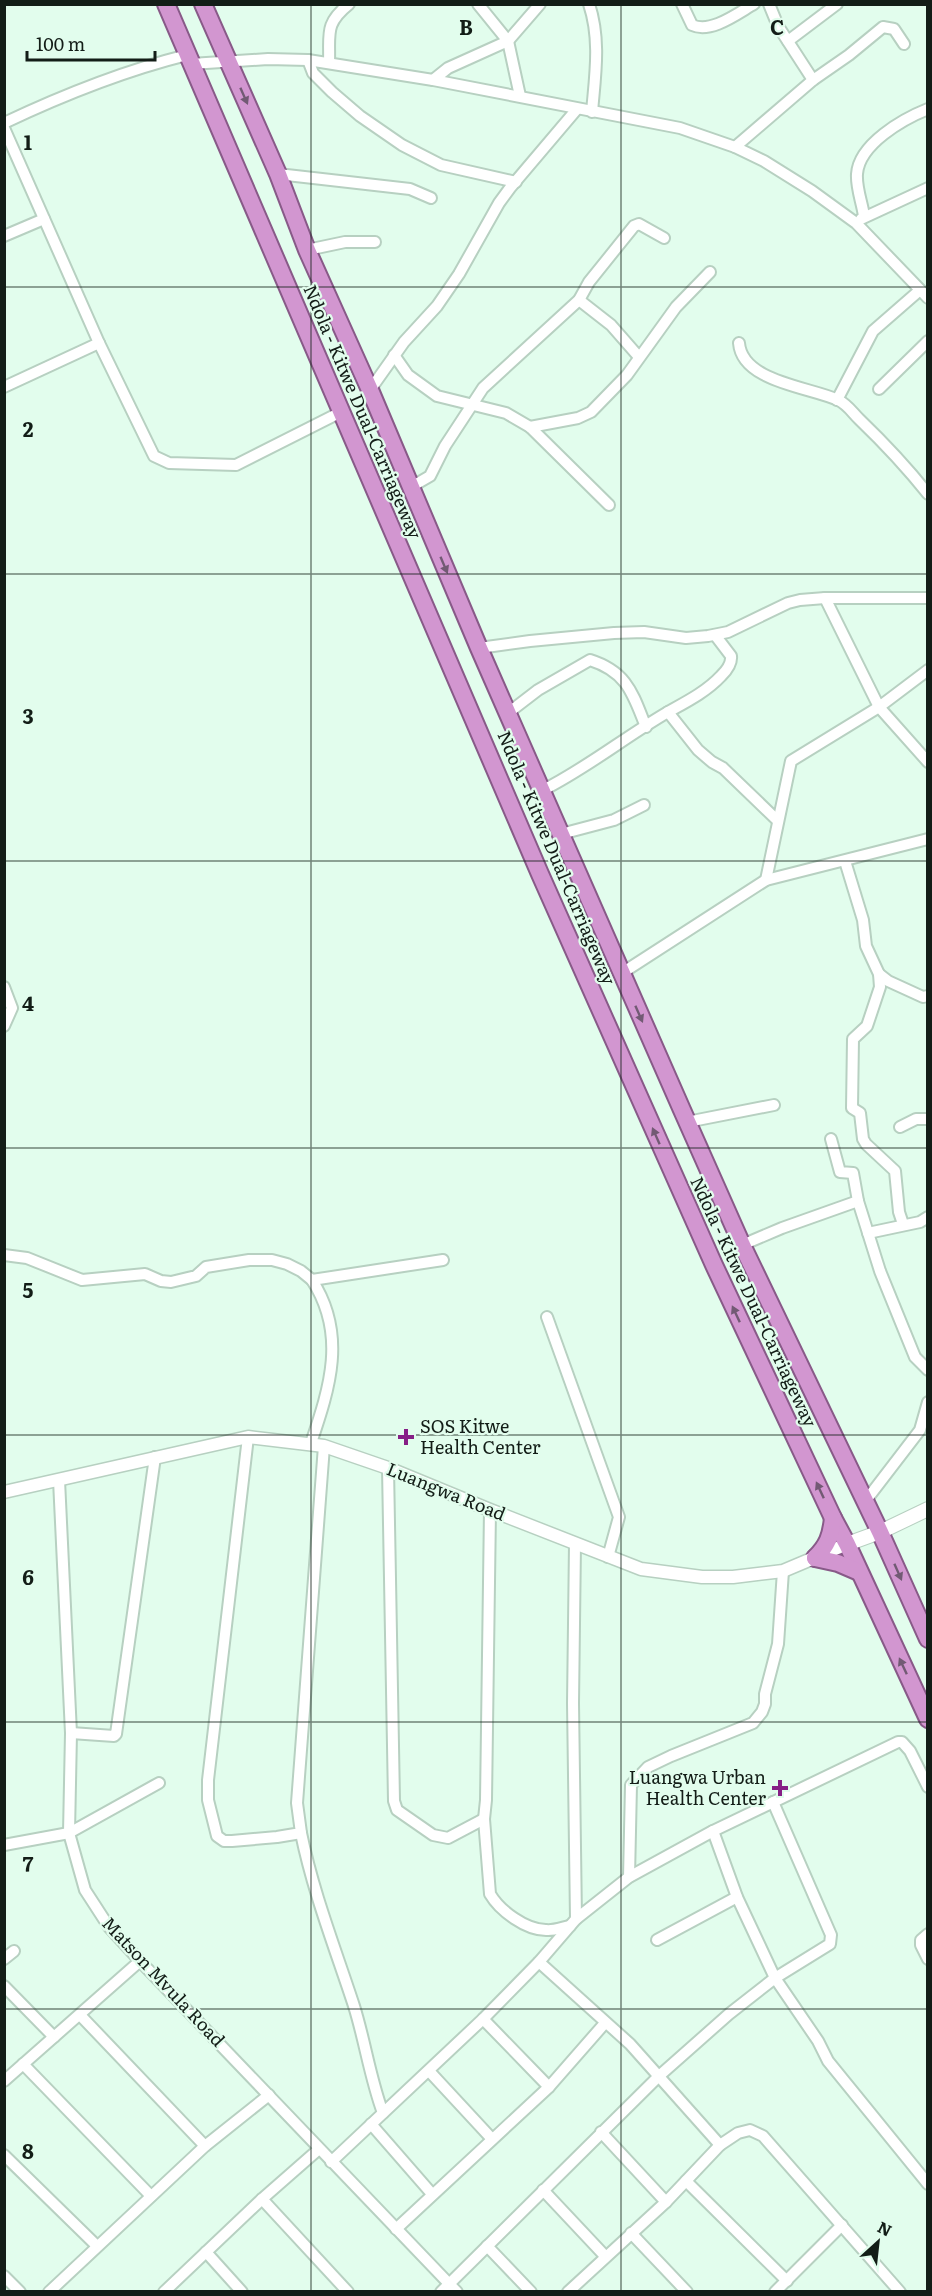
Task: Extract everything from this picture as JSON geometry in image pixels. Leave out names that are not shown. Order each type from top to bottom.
[{"type":"highway","name":"Ndola - Kitwe Dual-Carriageway","points":[[166,4],[540,874],[704,1244],[847,1544],[927,1719]]},
{"type":"highway","name":"Ndola - Kitwe Dual-Carriageway","points":[[203,4],[278,174],[307,250],[370,390],[479,648],[687,1122],[742,1245],[864,1503],[880,1532],[927,1639]]},
{"type":"highway","points":[[815,1558],[828,1545],[832,1534],[833,1518]]},
{"type":"highway","points":[[815,1558],[838,1563],[859,1572]]},
{"type":"main road","name":"Luangwa Road","points":[[847,1544],[880,1532],[927,1509]]},
{"type":"street","points":[[329,63],[331,23],[334,17],[349,4]]},
{"type":"street","points":[[478,4],[508,41],[520,96]]},
{"type":"street","points":[[433,80],[448,68],[508,41],[540,4]]},
{"type":"street","points":[[590,4],[597,52],[592,112]]},
{"type":"street","points":[[682,4],[692,25],[702,27],[720,23],[754,4]]},
{"type":"street","points":[[769,4],[778,26],[813,80]]},
{"type":"street","points":[[788,41],[837,4]]},
{"type":"street","points":[[735,147],[813,80],[883,27],[894,29],[904,44]]},
{"type":"street","points":[[4,123],[50,101],[148,66],[189,59],[268,58],[308,60],[433,80],[680,128],[735,147],[764,161],[860,219],[924,294],[873,331],[837,400]]},
{"type":"street","points":[[308,60],[313,73],[332,92],[369,123],[402,145],[441,165],[516,182]]},
{"type":"street","points":[[370,390],[394,355],[437,306],[459,274],[499,203],[577,109]]},
{"type":"street","points":[[860,219],[857,176],[865,153],[897,124],[927,109]]},
{"type":"street","points":[[4,128],[99,344],[154,456],[170,463],[236,465],[341,412]]},
{"type":"street","points":[[278,174],[410,189],[431,198]]},
{"type":"street","points":[[860,219],[927,188]]},
{"type":"street","points":[[4,236],[44,219]]},
{"type":"street","points":[[411,487],[429,478],[446,446],[483,388],[579,300],[589,282],[634,226],[639,224],[664,238]]},
{"type":"street","points":[[307,250],[345,242],[375,242]]},
{"type":"street","points":[[530,427],[578,418],[591,412],[627,375],[676,306],[710,272]]},
{"type":"street","points":[[579,300],[611,325],[639,357]]},
{"type":"street","points":[[879,389],[927,341]]},
{"type":"street","points":[[739,343],[748,363],[753,368],[785,383],[837,400],[848,407],[889,446],[927,494]]},
{"type":"street","points":[[4,387],[99,344]]},
{"type":"street","points":[[394,355],[408,375],[437,396],[506,413],[530,427],[609,505]]},
{"type":"street","points":[[825,598],[879,707],[927,762]]},
{"type":"street","points":[[479,648],[530,640],[614,633],[644,632],[686,638],[715,635],[728,632],[788,603],[800,600],[927,598]]},
{"type":"street","points":[[543,790],[578,772],[668,712],[697,696],[721,677],[732,661],[729,652],[715,635]]},
{"type":"street","points":[[508,713],[538,690],[590,660],[600,663],[628,684],[646,727]]},
{"type":"street","points":[[766,880],[791,762],[879,707],[927,670]]},
{"type":"street","points":[[668,712],[698,750],[723,768],[778,821]]},
{"type":"street","points":[[561,834],[614,820],[644,805]]},
{"type":"street","points":[[622,973],[766,880],[927,839]]},
{"type":"street","points":[[845,861],[863,920],[866,946],[879,974],[880,987],[867,1026],[853,1039],[852,1108],[860,1113],[863,1138],[866,1144],[895,1171],[899,1212],[903,1224]]},
{"type":"street","points":[[879,974],[888,981],[923,997],[927,996]]},
{"type":"street","points":[[4,987],[12,1008],[4,1026]]},
{"type":"street","points":[[687,1122],[774,1105]]},
{"type":"street","points":[[900,1127],[916,1119],[927,1119]]},
{"type":"street","points":[[831,1139],[840,1172],[853,1173],[858,1201],[880,1271],[915,1357],[927,1370]]},
{"type":"street","points":[[742,1245],[858,1201]]},
{"type":"street","points":[[868,1233],[920,1222],[927,1217]]},
{"type":"street","points":[[4,1256],[27,1258],[82,1280],[145,1274],[161,1281],[171,1281],[196,1276],[206,1267],[249,1260],[272,1260],[301,1271],[312,1280],[328,1312],[334,1354],[325,1402],[311,1443]]},
{"type":"street","points":[[312,1280],[443,1260]]},
{"type":"street","points":[[547,1317],[619,1517],[608,1557]]},
{"type":"street","points":[[864,1503],[920,1430],[927,1402]]},
{"type":"street","points":[[248,1437],[210,1750],[208,1800],[217,1836],[225,1841],[301,1833]]},
{"type":"street","name":"Luangwa Road","points":[[4,1492],[248,1437],[324,1446],[388,1468],[641,1569],[717,1578],[783,1571],[847,1544]]},
{"type":"street","points":[[324,1446],[297,1803],[307,1864],[365,2043],[383,2113]]},
{"type":"street","points":[[71,1733],[114,1736],[116,1734],[155,1457]]},
{"type":"street","points":[[388,1468],[394,1802],[397,1810],[433,1835],[440,1837],[448,1838],[484,1819]]},
{"type":"street","name":"Matson Mvula Road","points":[[59,1480],[71,1733],[69,1833],[85,1890],[109,1927],[140,1961],[331,2162],[454,2287]]},
{"type":"street","points":[[490,1510],[484,1819],[490,1894],[495,1903],[521,1922],[534,1927],[546,1930],[573,1922]]},
{"type":"street","points":[[573,1922],[575,1544]]},
{"type":"street","points":[[630,1877],[631,1785],[648,1767],[753,1723],[762,1712],[778,1644],[783,1571]]},
{"type":"street","points":[[331,2162],[483,2019],[539,1962],[573,1922],[630,1877],[713,1831],[898,1742],[902,1742],[910,1751],[927,1787]]},
{"type":"street","points":[[4,1845],[69,1833],[159,1783]]},
{"type":"street","points":[[441,2292],[454,2287],[487,2246],[659,2076],[729,2014],[776,1978],[830,1944],[831,1935],[773,1802]]},
{"type":"street","points":[[713,1831],[737,1897],[776,1978],[818,2041],[828,2061],[927,2184]]},
{"type":"street","points":[[657,1940],[737,1897]]},
{"type":"street","points":[[927,1934],[921,1940],[927,1959]]},
{"type":"street","points":[[4,1959],[14,1951]]},
{"type":"street","points":[[4,2081],[140,1961]]},
{"type":"street","points":[[539,1962],[630,2044],[720,2145]]},
{"type":"street","points":[[4,1986],[54,2037]]},
{"type":"street","points":[[80,2014],[206,2146]]},
{"type":"street","points":[[483,2019],[549,2087]]},
{"type":"street","points":[[396,2229],[549,2087],[605,2023]]},
{"type":"street","points":[[23,2064],[151,2196]]},
{"type":"street","points":[[429,2070],[492,2139]]},
{"type":"street","points":[[49,2292],[206,2146],[269,2095]]},
{"type":"street","points":[[371,2124],[432,2194]]},
{"type":"street","points":[[572,2290],[605,2256],[666,2202],[720,2145],[738,2133],[750,2130],[764,2136],[842,2225],[894,2289]]},
{"type":"street","points":[[601,2132],[666,2202]]},
{"type":"street","points":[[164,2292],[262,2199],[319,2149]]},
{"type":"street","points":[[4,2155],[97,2246]]},
{"type":"street","points":[[686,2181],[787,2281]]},
{"type":"street","points":[[543,2190],[605,2256]]},
{"type":"street","points":[[262,2199],[348,2292]]},
{"type":"street","points":[[775,2292],[842,2225]]},
{"type":"street","points":[[631,2233],[687,2292]]},
{"type":"street","points":[[487,2246],[531,2292]]},
{"type":"street","points":[[206,2252],[242,2292]]},
{"type":"street","points":[[4,2276],[20,2292]]},
{"type":"place","name":"SOS Kitwe Health Center","points":[[406,1437]]},
{"type":"place","name":"Luangwa Urban Health Center","points":[[780,1788]]}]
